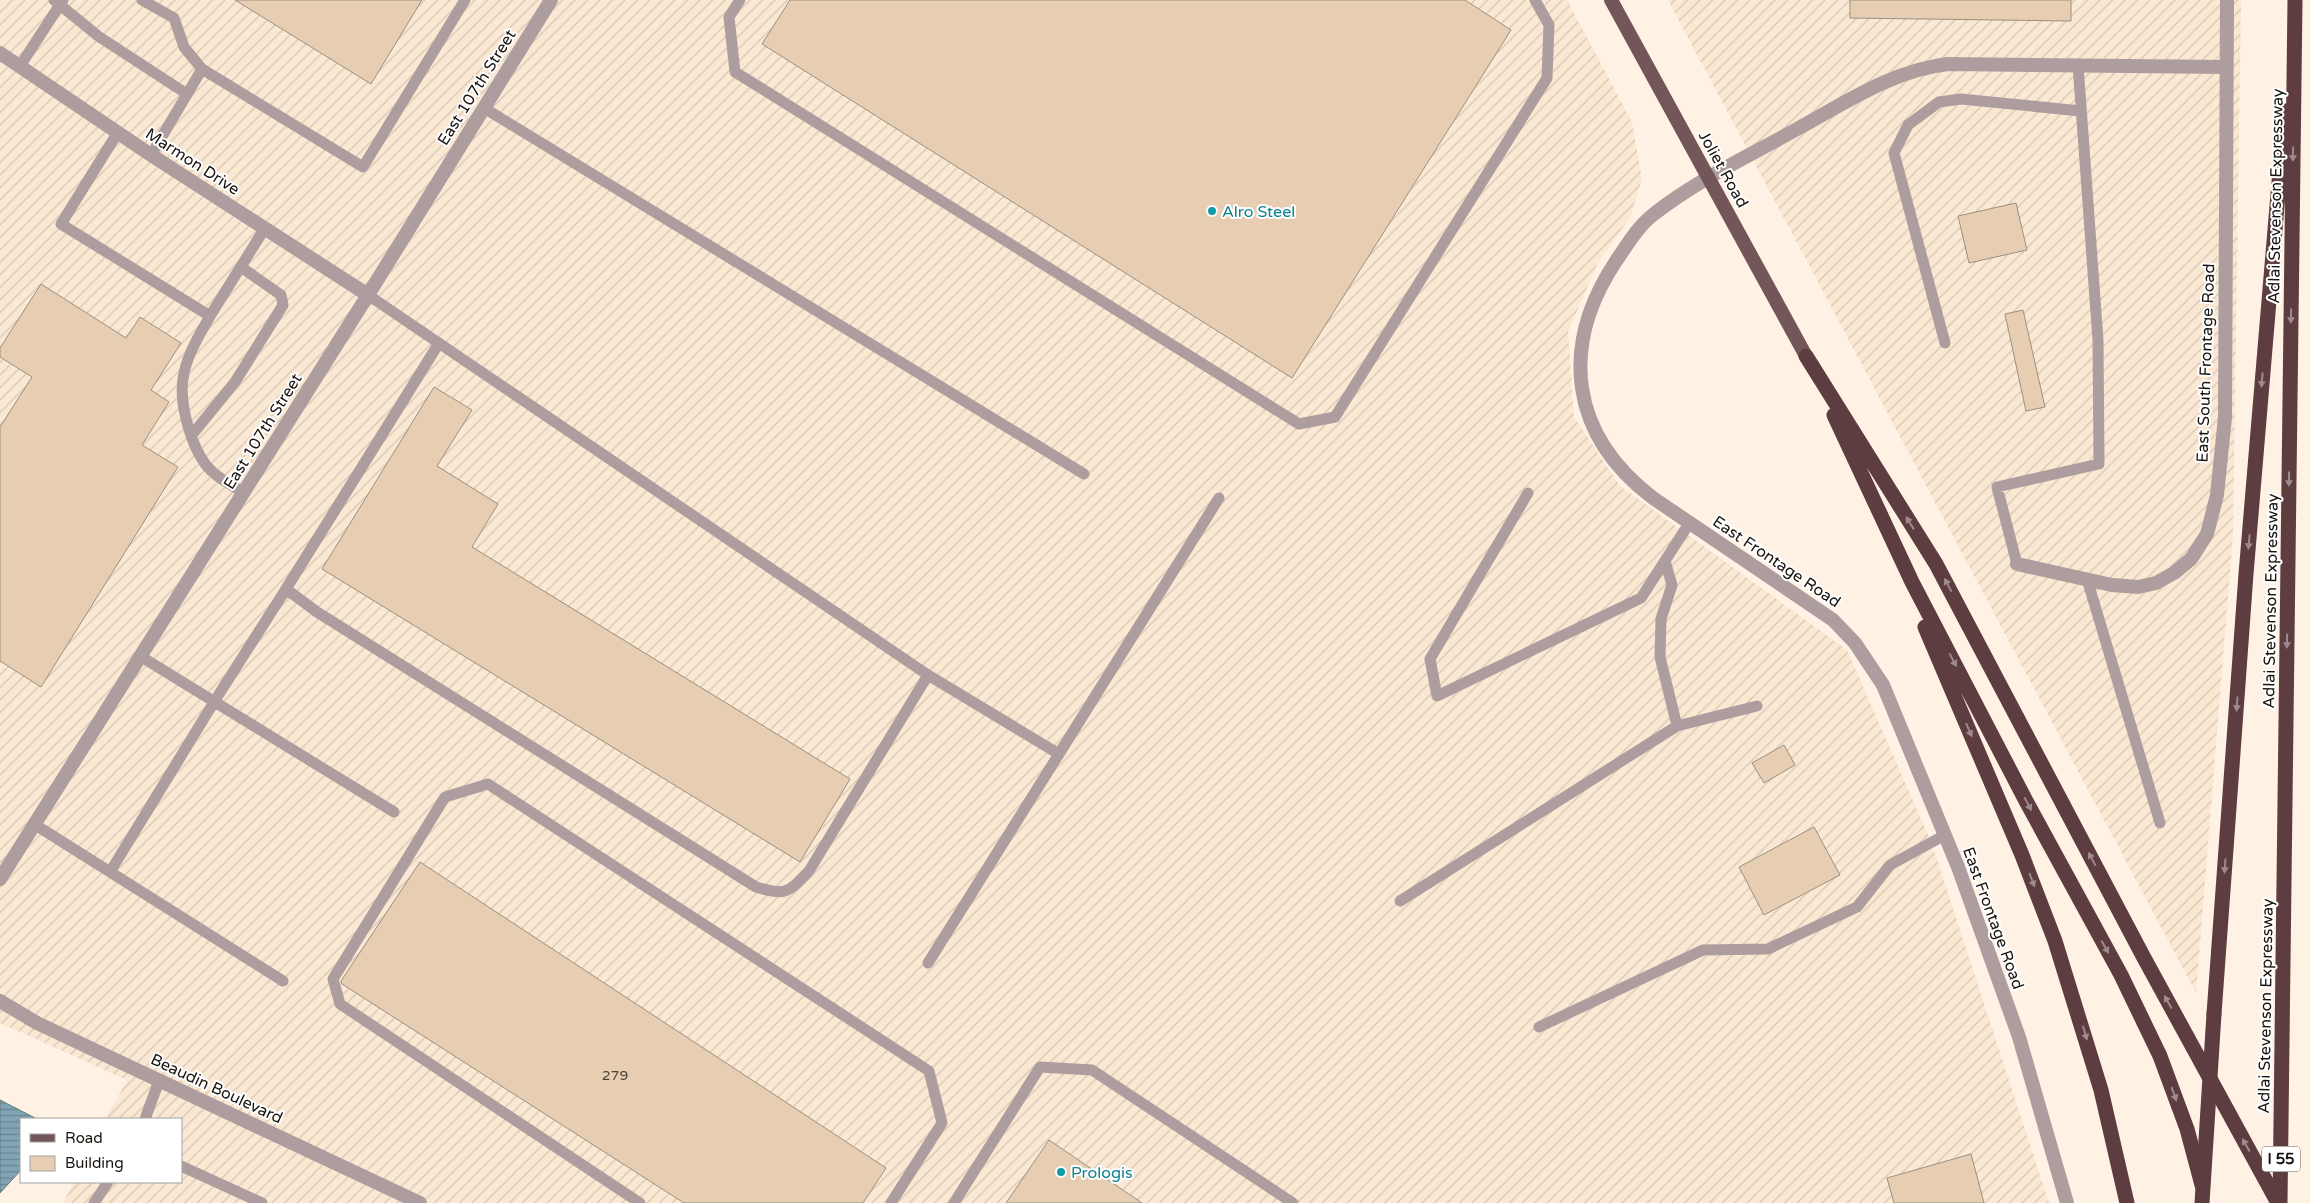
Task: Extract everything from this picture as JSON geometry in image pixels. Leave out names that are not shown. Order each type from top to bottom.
[{"type":"highway","points":[[2202,1203],[2247,564],[2294,0]]},
{"type":"highway","name":"Adlai Stevenson Expressway","points":[[2279,1203],[2294,0]]},
{"type":"highway","points":[[1806,356],[1912,582],[2026,801],[2121,975],[2160,1056],[2187,1129],[2207,1203]]},
{"type":"highway","points":[[1806,356],[1936,564],[2138,947],[2279,1203]]},
{"type":"highway","points":[[1847,443],[2022,855],[2055,941],[2101,1090],[2127,1203]]},
{"type":"main road","name":"Joliet Road","points":[[1611,0],[1806,356]]},
{"type":"street","name":"East 107th Street","points":[[0,878],[244,493],[551,0]]},
{"type":"street","name":"East South Frontage Road","points":[[2017,564],[2112,585],[2138,586],[2156,583],[2174,573],[2191,559],[2207,534],[2217,495],[2225,417],[2227,0]]},
{"type":"street","name":"Marmon Drive","points":[[0,52],[151,155],[368,295]]},
{"type":"street","points":[[1709,178],[1844,103],[1912,70],[1948,64],[2226,67]]},
{"type":"street","name":"East Frontage Road","points":[[1709,178],[1652,215],[1632,238],[1594,299],[1581,350],[1582,392],[1590,417],[1604,448],[1635,484],[1808,601],[1833,620],[1855,643],[1883,685],[1945,835],[2019,1038],[2067,1203]]},
{"type":"street","name":"Beaudin Boulevard","points":[[0,1001],[37,1023],[420,1203]]},
{"type":"lane","points":[[142,0],[174,18],[184,47],[202,69],[363,167],[465,0]]},
{"type":"lane","points":[[740,0],[729,17],[734,72],[1299,424],[1336,417],[1547,78],[1549,25],[1535,0]]},
{"type":"lane","points":[[20,66],[59,1],[98,36],[188,94]]},
{"type":"lane","points":[[2017,564],[1997,487],[2099,464],[2098,340],[2091,218],[2078,65]]},
{"type":"lane","points":[[151,155],[202,69]]},
{"type":"lane","points":[[1945,343],[1894,153],[1908,125],[1940,102],[1961,99],[2081,111]]},
{"type":"lane","points":[[484,108],[1084,474]]},
{"type":"lane","points":[[118,132],[61,224],[210,316]]},
{"type":"lane","points":[[244,493],[214,474],[202,460],[191,436],[184,408],[182,380],[190,352],[210,316],[265,228]]},
{"type":"lane","points":[[191,436],[235,382],[283,305],[281,296],[240,267]]},
{"type":"lane","points":[[368,295],[928,675],[1059,754]]},
{"type":"lane","points":[[110,872],[439,343]]},
{"type":"lane","points":[[1528,493],[1430,659],[1437,696],[1641,598],[1690,522]]},
{"type":"lane","points":[[928,963],[1219,498]]},
{"type":"lane","points":[[1665,561],[1672,585],[1661,618],[1660,657],[1677,726]]},
{"type":"lane","points":[[2087,579],[2160,824]]},
{"type":"lane","points":[[286,589],[317,612],[756,887],[775,892],[791,889],[809,870],[928,675]]},
{"type":"lane","points":[[140,656],[394,812]]},
{"type":"lane","points":[[1400,901],[1677,726],[1757,706]]},
{"type":"lane","points":[[640,1203],[340,1004],[333,979],[445,797],[488,784],[929,1071],[942,1124],[891,1203]]},
{"type":"lane","points":[[34,824],[283,980]]},
{"type":"lane","points":[[1538,1027],[1703,950],[1768,949],[1857,907],[1890,865],[1945,835]]},
{"type":"lane","points":[[954,1203],[1040,1067],[1092,1070],[1293,1203]]},
{"type":"lane","points":[[144,1118],[159,1081]]},
{"type":"lane","points":[[182,1166],[262,1203]]},
{"type":"lane","points":[[94,1203],[107,1183]]},
{"type":"shaded area","points":[[0,0],[1567,0],[1632,122],[1642,179],[1630,217],[1597,265],[1568,332],[1574,417],[1620,486],[1847,650],[1932,844],[2049,1203],[63,1203],[73,1183],[182,1183],[182,1118],[107,1118],[127,1080],[0,1023]]},
{"type":"shaded area","points":[[1668,0],[2241,0],[2233,534],[2196,993]]},
{"type":"water","points":[[0,1100],[35,1118],[20,1118],[20,1171],[0,1193]]},
{"type":"building","points":[[235,0],[422,0],[371,84]]},
{"type":"building","name":"Alro Steel","points":[[790,0],[1465,0],[1511,30],[1292,378],[762,44]]},
{"type":"building","points":[[1850,0],[2071,0],[2071,21],[1850,18]]},
{"type":"building","points":[[2016,203],[2027,250],[1969,263],[1958,216]]},
{"type":"building","points":[[41,284],[126,338],[140,317],[181,343],[151,390],[169,402],[142,445],[178,467],[41,687],[0,661],[0,427],[32,377],[0,357],[0,348]]},
{"type":"building","points":[[2023,310],[2045,407],[2026,411],[2005,314]]},
{"type":"building","points":[[434,387],[472,410],[437,466],[498,504],[472,547],[850,779],[800,862],[322,569]]},
{"type":"building","points":[[1784,745],[1795,765],[1764,783],[1752,763]]},
{"type":"building","points":[[1814,827],[1840,875],[1764,915],[1739,867]]},
{"type":"building","points":[[420,862],[886,1168],[863,1203],[684,1203],[342,984],[341,981]]},
{"type":"building","name":"Prologis","points":[[1049,1140],[1142,1203],[1006,1203]]},
{"type":"building","points":[[1971,1154],[1984,1203],[1894,1203],[1887,1178]]},
{"type":"place","name":"Alro Steel","points":[[1212,211]]},
{"type":"place","name":"Prologis","points":[[1061,1172]]}]
